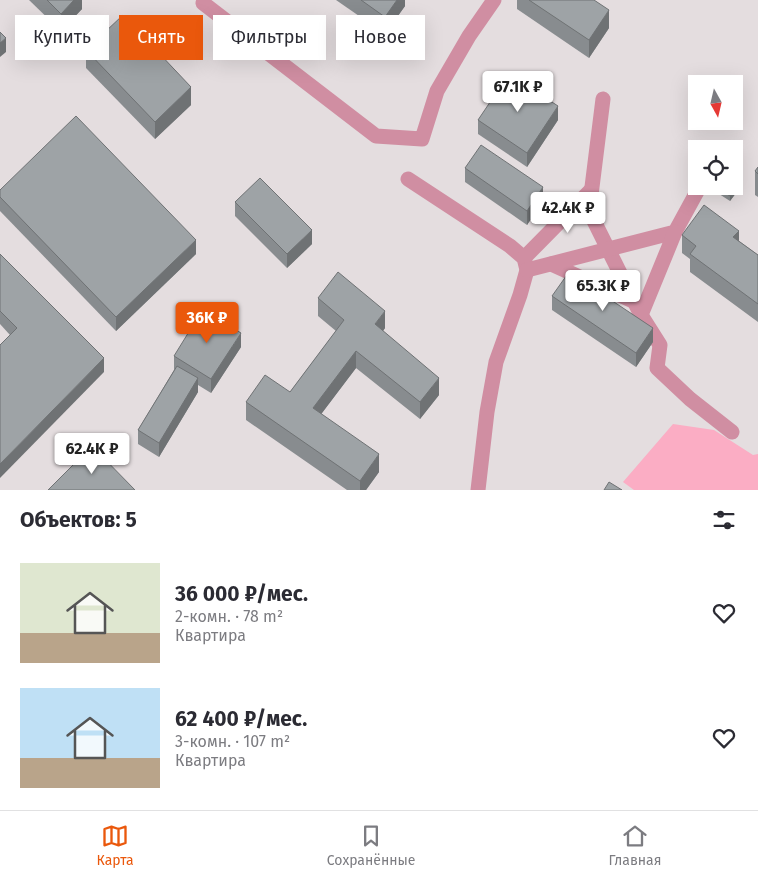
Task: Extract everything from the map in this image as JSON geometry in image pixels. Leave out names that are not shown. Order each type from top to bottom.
[{"type":"street","points":[[203,3],[376,136],[422,139],[437,91],[469,36],[494,0]]},
{"type":"street","points":[[603,99],[589,211],[638,309],[660,345],[657,368],[732,432]]},
{"type":"street","points":[[408,179],[510,246],[526,264],[551,264],[674,232]]},
{"type":"street","points":[[478,490],[487,412],[496,362],[520,295],[526,264],[592,190]]},
{"type":"street","points":[[638,309],[674,232],[695,195]]},
{"type":"street","points":[[551,264],[638,309]]},
{"type":"shaded area","points":[[673,424],[714,430],[753,455],[758,454],[758,490],[634,490],[623,482]]},
{"type":"building","points":[[47,0],[74,0],[61,14]]},
{"type":"building","points":[[361,0],[397,0],[386,15],[382,15]]},
{"type":"building","points":[[529,0],[594,0],[609,10],[589,40]]},
{"type":"building","points":[[119,19],[119,60],[166,60],[191,87],[155,122],[96,60],[109,60],[109,28]]},
{"type":"building","points":[[0,32],[6,38],[0,43]]},
{"type":"building","points":[[509,74],[558,106],[527,153],[478,120]]},
{"type":"building","points":[[76,116],[196,240],[116,317],[0,197],[0,190]]},
{"type":"building","points":[[481,145],[543,187],[527,211],[465,168]]},
{"type":"building","points":[[260,178],[312,230],[287,254],[235,202]]},
{"type":"building","points":[[704,205],[739,231],[733,237],[758,255],[758,304],[690,254],[696,246],[682,235]]},
{"type":"building","points":[[0,254],[104,358],[0,464],[0,345],[17,328],[0,311]]},
{"type":"building","points":[[338,272],[385,311],[375,324],[439,378],[420,402],[356,351],[313,408],[379,454],[360,481],[246,402],[265,375],[290,392],[344,320],[318,298]]},
{"type":"building","points":[[569,272],[653,328],[636,353],[552,296]]},
{"type":"building","points":[[203,309],[241,333],[211,379],[174,356]]},
{"type":"building","points":[[177,366],[198,378],[159,443],[138,430]]},
{"type":"building","points":[[92,446],[135,490],[48,490]]},
{"type":"building","points":[[609,482],[622,490],[604,490]]}]
